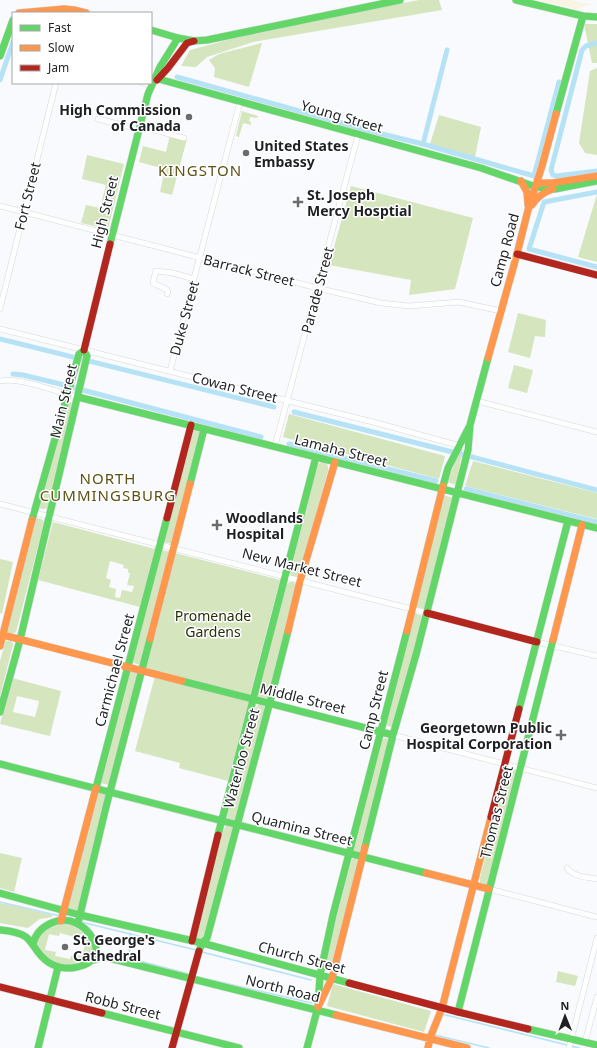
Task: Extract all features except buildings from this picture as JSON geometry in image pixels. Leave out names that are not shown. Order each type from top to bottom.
[{"type":"street","points":[[152,30],[194,41],[400,0]]},
{"type":"street","points":[[516,0],[597,18]]},
{"type":"street","points":[[29,12],[60,9],[74,11]]},
{"type":"street","name":"Camp Road","points":[[458,489],[468,449],[470,425],[528,210],[537,185],[583,16]]},
{"type":"street","points":[[0,56],[12,23]]},
{"type":"street","name":"High Street","points":[[83,353],[148,94],[160,67],[178,38]]},
{"type":"street","name":"High Street","points":[[154,81],[168,68],[187,43],[194,41]]},
{"type":"street","points":[[168,68],[172,83]]},
{"type":"street","name":"Young Street","points":[[154,81],[172,83],[481,168],[521,181],[537,185],[554,186]]},
{"type":"street","name":"Fort Street","points":[[0,309],[56,84]]},
{"type":"street","name":"Duke Street","points":[[170,371],[240,102]]},
{"type":"street","points":[[98,119],[184,138]]},
{"type":"street","name":"Parade Street","points":[[275,446],[358,135]]},
{"type":"street","points":[[542,166],[544,176],[554,186],[597,181]]},
{"type":"street","points":[[528,210],[542,194],[554,186],[597,176]]},
{"type":"street","points":[[521,181],[527,192],[528,210]]},
{"type":"street","name":"Barrack Street","points":[[0,206],[317,288],[377,302],[408,306],[459,302],[501,311]]},
{"type":"street","points":[[517,254],[597,275]]},
{"type":"street","points":[[167,294],[168,291],[166,288],[153,283],[156,271],[173,273],[194,279]]},
{"type":"street","name":"Cowan Street","points":[[0,329],[83,353],[170,371],[287,400],[373,422],[468,449]]},
{"type":"street","name":"Main Street","points":[[0,646],[3,635],[3,619],[69,391],[83,353]]},
{"type":"street","name":"Main Street","points":[[0,712],[20,640],[78,393],[83,353]]},
{"type":"street","points":[[0,381],[7,380],[27,383],[78,393]]},
{"type":"street","name":"Lamaha Street","points":[[78,393],[204,429],[335,462],[443,485],[597,528]]},
{"type":"street","points":[[477,401],[597,432]]},
{"type":"street","name":"Carmichael Street","points":[[62,916],[191,425]]},
{"type":"street","name":"Camp Street","points":[[318,1008],[320,975],[333,915],[430,541],[443,485],[452,456],[470,425]]},
{"type":"street","name":"Carmichael Street","points":[[79,920],[141,670],[204,429]]},
{"type":"street","name":"Waterloo Street","points":[[192,941],[316,457]]},
{"type":"street","name":"Waterloo Street","points":[[172,1048],[190,978],[202,944],[207,938],[270,703],[300,581],[335,462]]},
{"type":"street","name":"Camp Street","points":[[307,1048],[318,1008],[332,978],[393,735],[427,613],[458,489]]},
{"type":"street","name":"New Market Street","points":[[0,504],[537,642],[597,656]]},
{"type":"street","name":"Thomas Street","points":[[428,1048],[430,1038],[442,1008],[568,521]]},
{"type":"street","name":"Thomas Street","points":[[458,1012],[582,525]]},
{"type":"street","name":"Middle Street","points":[[3,635],[597,788]]},
{"type":"street","name":"Quamina Street","points":[[0,764],[597,917]]},
{"type":"street","points":[[568,868],[571,873],[576,875],[597,879]]},
{"type":"street","name":"Church Street","points":[[2,895],[62,916],[192,941],[442,1008],[597,1045]]},
{"type":"street","points":[[0,930],[26,937],[44,960],[58,967],[72,968],[85,964],[93,960],[96,950],[91,936],[79,920],[69,921],[62,916],[41,929],[34,937],[33,944]]},
{"type":"street","points":[[570,1048],[597,938]]},
{"type":"street","name":"North Road","points":[[93,960],[105,957],[318,1008],[467,1048]]},
{"type":"street","points":[[38,1048],[58,967]]},
{"type":"street","name":"Robb Street","points":[[0,987],[239,1048]]},
{"type":"street","points":[[585,1042],[597,997]]},
{"type":"green space","points":[[419,0],[439,0],[442,10],[253,42],[207,57],[196,67],[181,66],[190,50],[268,29]]},
{"type":"green space","points":[[584,24],[597,24],[597,63],[592,63]]},
{"type":"green space","points":[[262,43],[249,87],[214,77],[215,68],[209,60],[219,54]]},
{"type":"green space","points":[[597,68],[597,155],[585,153],[579,143],[590,71]]},
{"type":"green space","points":[[242,111],[258,116],[257,118],[250,117],[249,121],[251,122],[251,125],[243,123],[239,137],[236,136]]},
{"type":"green space","points":[[439,115],[481,127],[475,157],[430,144]]},
{"type":"green space","points":[[170,135],[187,139],[172,195],[160,192],[165,169],[139,162],[143,146],[166,152]]},
{"type":"green space","points":[[87,155],[124,164],[108,229],[81,223],[86,205],[100,208],[106,185],[82,179]]},
{"type":"green space","points":[[351,186],[473,218],[455,289],[409,295],[411,280],[329,265]]},
{"type":"green space","points":[[597,194],[597,262],[578,257]]},
{"type":"green space","points":[[518,313],[546,320],[545,337],[535,336],[530,358],[508,352]]},
{"type":"green space","points":[[514,365],[533,370],[527,393],[508,388]]},
{"type":"green space","points":[[68,403],[73,403],[48,507],[42,509],[39,505]]},
{"type":"green space","points":[[289,414],[445,456],[439,479],[283,437]]},
{"type":"green space","points":[[192,430],[201,432],[172,544],[163,542]]},
{"type":"green space","points":[[465,437],[456,485],[447,482]]},
{"type":"green space","points":[[321,461],[326,462],[328,471],[297,578],[291,576],[290,572],[317,466]]},
{"type":"green space","points":[[473,461],[597,493],[597,519],[465,486]]},
{"type":"green space","points":[[443,495],[454,498],[424,609],[416,607]]},
{"type":"green space","points":[[37,518],[43,520],[44,523],[16,632],[10,633],[7,632]]},
{"type":"green space","points":[[53,522],[155,549],[140,607],[38,580]],"holes":[[[110,561],[124,565],[123,568],[128,569],[128,573],[130,573],[127,585],[134,586],[132,592],[122,590],[120,598],[115,597],[116,589],[109,587],[111,580],[106,578]]]},
{"type":"green space","points":[[162,550],[170,552],[140,665],[131,662]]},
{"type":"green space","name":"Promenade Gardens","points":[[175,553],[280,580],[250,695],[145,669]]},
{"type":"green space","points":[[0,559],[13,562],[2,614],[0,613]]},
{"type":"green space","points":[[289,582],[294,582],[296,587],[268,698],[262,698],[259,697],[258,693],[285,586]]},
{"type":"green space","points":[[413,613],[423,616],[394,728],[385,725]]},
{"type":"green space","points":[[6,641],[11,641],[13,645],[0,696],[0,661]]},
{"type":"green space","points":[[129,671],[139,674],[110,785],[100,783]]},
{"type":"green space","points":[[155,676],[249,701],[228,781],[179,768],[180,763],[135,751]]},
{"type":"green space","points":[[12,678],[61,691],[50,736],[0,724]],"holes":[[[17,696],[39,701],[35,717],[13,712]]]},
{"type":"green space","points":[[259,704],[263,705],[266,709],[235,821],[228,819],[227,815],[255,709]]},
{"type":"green space","points":[[385,738],[389,739],[361,852],[358,853],[354,850],[354,848],[382,740]]},
{"type":"green space","points":[[510,768],[516,772],[487,885],[482,884],[480,883],[480,878],[507,770]]},
{"type":"green space","points":[[98,791],[109,794],[78,912],[66,909]]},
{"type":"green space","points":[[227,824],[234,827],[203,940],[199,940],[196,935],[223,831]]},
{"type":"green space","points":[[0,853],[22,858],[14,892],[0,888]]},
{"type":"green space","points":[[352,859],[356,859],[358,861],[331,970],[326,971],[323,968]]},
{"type":"green space","points":[[0,903],[52,915],[52,917],[40,919],[28,928],[0,923]]},
{"type":"green space","points":[[61,924],[74,926],[85,935],[93,947],[93,952],[90,959],[74,966],[54,963],[37,949],[36,938],[46,929]],"holes":[[[60,933],[75,937],[74,940],[85,945],[82,956],[75,955],[74,957],[71,956],[70,959],[55,956],[56,952],[45,950],[49,934],[59,936]]]},
{"type":"green space","points":[[558,971],[578,976],[575,986],[556,982]]},
{"type":"green space","points":[[333,984],[431,1011],[424,1032],[327,1006]]},
{"type":"sand","points":[[537,0],[570,0],[591,4],[576,9]]},
{"type":"waterway","points":[[597,43],[586,46],[582,50],[551,170],[553,175],[556,176],[597,171]]},
{"type":"waterway","points":[[0,80],[12,45]]},
{"type":"waterway","points":[[177,77],[378,133],[423,144],[447,50]]},
{"type":"waterway","points":[[423,144],[534,176],[559,82]]},
{"type":"waterway","points":[[597,192],[544,202],[529,249],[597,267]]},
{"type":"waterway","points":[[0,339],[274,407]]},
{"type":"waterway","points":[[13,374],[56,383],[261,437]]},
{"type":"waterway","points":[[294,412],[597,490]]},
{"type":"waterway","points":[[289,444],[436,481]]},
{"type":"waterway","points":[[466,489],[597,522]]},
{"type":"waterway","points":[[0,902],[60,916]]},
{"type":"waterway","points":[[81,922],[196,950]]},
{"type":"waterway","points":[[130,933],[128,958],[189,974]]},
{"type":"waterway","points":[[202,952],[311,980]]},
{"type":"waterway","points":[[194,976],[312,1003]]},
{"type":"waterway","points":[[442,1014],[579,1048]]},
{"type":"waterway","points":[[435,1035],[489,1048]]},
{"type":"traffic: fast","points":[[152,30],[194,41],[207,40],[400,0]]},
{"type":"traffic: fast","points":[[516,0],[583,16],[597,17]]},
{"type":"traffic: fast","points":[[556,114],[583,16]]},
{"type":"traffic: fast","points":[[0,56],[12,23]]},
{"type":"traffic: fast","points":[[110,244],[148,94],[160,67],[178,38]]},
{"type":"traffic: fast","points":[[155,78],[481,168],[536,187],[555,189],[597,181]]},
{"type":"traffic: fast","points":[[32,520],[79,354],[84,350]]},
{"type":"traffic: fast","points":[[0,712],[20,640],[87,356],[84,350]]},
{"type":"traffic: fast","points":[[365,847],[468,450],[470,425],[488,358]]},
{"type":"traffic: fast","points":[[78,397],[597,528]]},
{"type":"traffic: fast","points":[[443,486],[448,468],[469,427]]},
{"type":"traffic: fast","points":[[190,484],[204,429]]},
{"type":"traffic: fast","points":[[218,835],[316,457]]},
{"type":"traffic: fast","points":[[96,788],[167,518]]},
{"type":"traffic: fast","points":[[519,709],[568,521]]},
{"type":"traffic: fast","points":[[199,951],[202,943],[207,938],[288,631]]},
{"type":"traffic: fast","points":[[307,1048],[318,1007],[320,975],[333,915],[407,631]]},
{"type":"traffic: fast","points":[[78,923],[106,807],[150,639]]},
{"type":"traffic: fast","points":[[458,1012],[553,640]]},
{"type":"traffic: fast","points":[[182,681],[393,735]]},
{"type":"traffic: fast","points":[[0,764],[426,873]]},
{"type":"traffic: fast","points":[[0,893],[80,915],[202,943],[349,983]]},
{"type":"traffic: fast","points":[[0,930],[23,935],[45,959],[57,966],[72,968],[90,962],[95,955],[96,950],[93,939],[86,930],[76,923],[63,920],[56,921],[44,927],[35,938],[33,944]]},
{"type":"traffic: fast","points":[[93,960],[105,957],[336,1015]]},
{"type":"traffic: fast","points":[[38,1048],[58,967]]},
{"type":"traffic: fast","points":[[102,1013],[239,1048]]},
{"type":"traffic: fast","points":[[528,1029],[597,1045]]},
{"type":"traffic: slow","points":[[30,12],[64,9],[82,12]]},
{"type":"traffic: slow","points":[[488,358],[528,210],[556,114]]},
{"type":"traffic: slow","points":[[540,183],[552,183],[597,176]]},
{"type":"traffic: slow","points":[[521,181],[527,192],[528,205]]},
{"type":"traffic: slow","points":[[532,205],[541,195],[553,189]]},
{"type":"traffic: slow","points":[[288,631],[300,581],[335,462]]},
{"type":"traffic: slow","points":[[150,639],[190,484]]},
{"type":"traffic: slow","points":[[407,631],[443,486]]},
{"type":"traffic: slow","points":[[0,646],[32,520]]},
{"type":"traffic: slow","points":[[553,640],[582,525]]},
{"type":"traffic: slow","points":[[3,635],[182,681]]},
{"type":"traffic: slow","points":[[61,921],[96,788]]},
{"type":"traffic: slow","points":[[428,1048],[430,1038],[442,1008],[491,817]]},
{"type":"traffic: slow","points":[[318,1007],[332,978],[365,847]]},
{"type":"traffic: slow","points":[[426,873],[489,889]]},
{"type":"traffic: slow","points":[[336,1015],[467,1048]]},
{"type":"traffic: jam","points":[[157,80],[187,43],[194,41]]},
{"type":"traffic: jam","points":[[84,350],[110,244]]},
{"type":"traffic: jam","points":[[517,254],[597,275]]},
{"type":"traffic: jam","points":[[167,518],[191,425]]},
{"type":"traffic: jam","points":[[427,613],[537,642]]},
{"type":"traffic: jam","points":[[491,817],[519,709]]},
{"type":"traffic: jam","points":[[192,941],[218,835]]},
{"type":"traffic: jam","points":[[172,1048],[199,951]]},
{"type":"traffic: jam","points":[[349,983],[528,1029]]},
{"type":"traffic: jam","points":[[0,987],[102,1013]]},
{"type":"place","name":"High Commission of Canada","points":[[189,117]]},
{"type":"place","name":"United States Embassy","points":[[246,153]]},
{"type":"place","name":"St. Joseph Mercy Hosptial","points":[[298,202]]},
{"type":"place","name":"Woodlands Hospital","points":[[217,525]]},
{"type":"place","name":"Georgetown Public Hospital Corporation","points":[[561,735]]},
{"type":"place","name":"St. George's Cathedral","points":[[65,947]]},
{"type":"district","name":"KINGSTON","points":[[200,170]]},
{"type":"district","name":"NORTH CUMMINGSBURG","points":[[108,486]]}]
